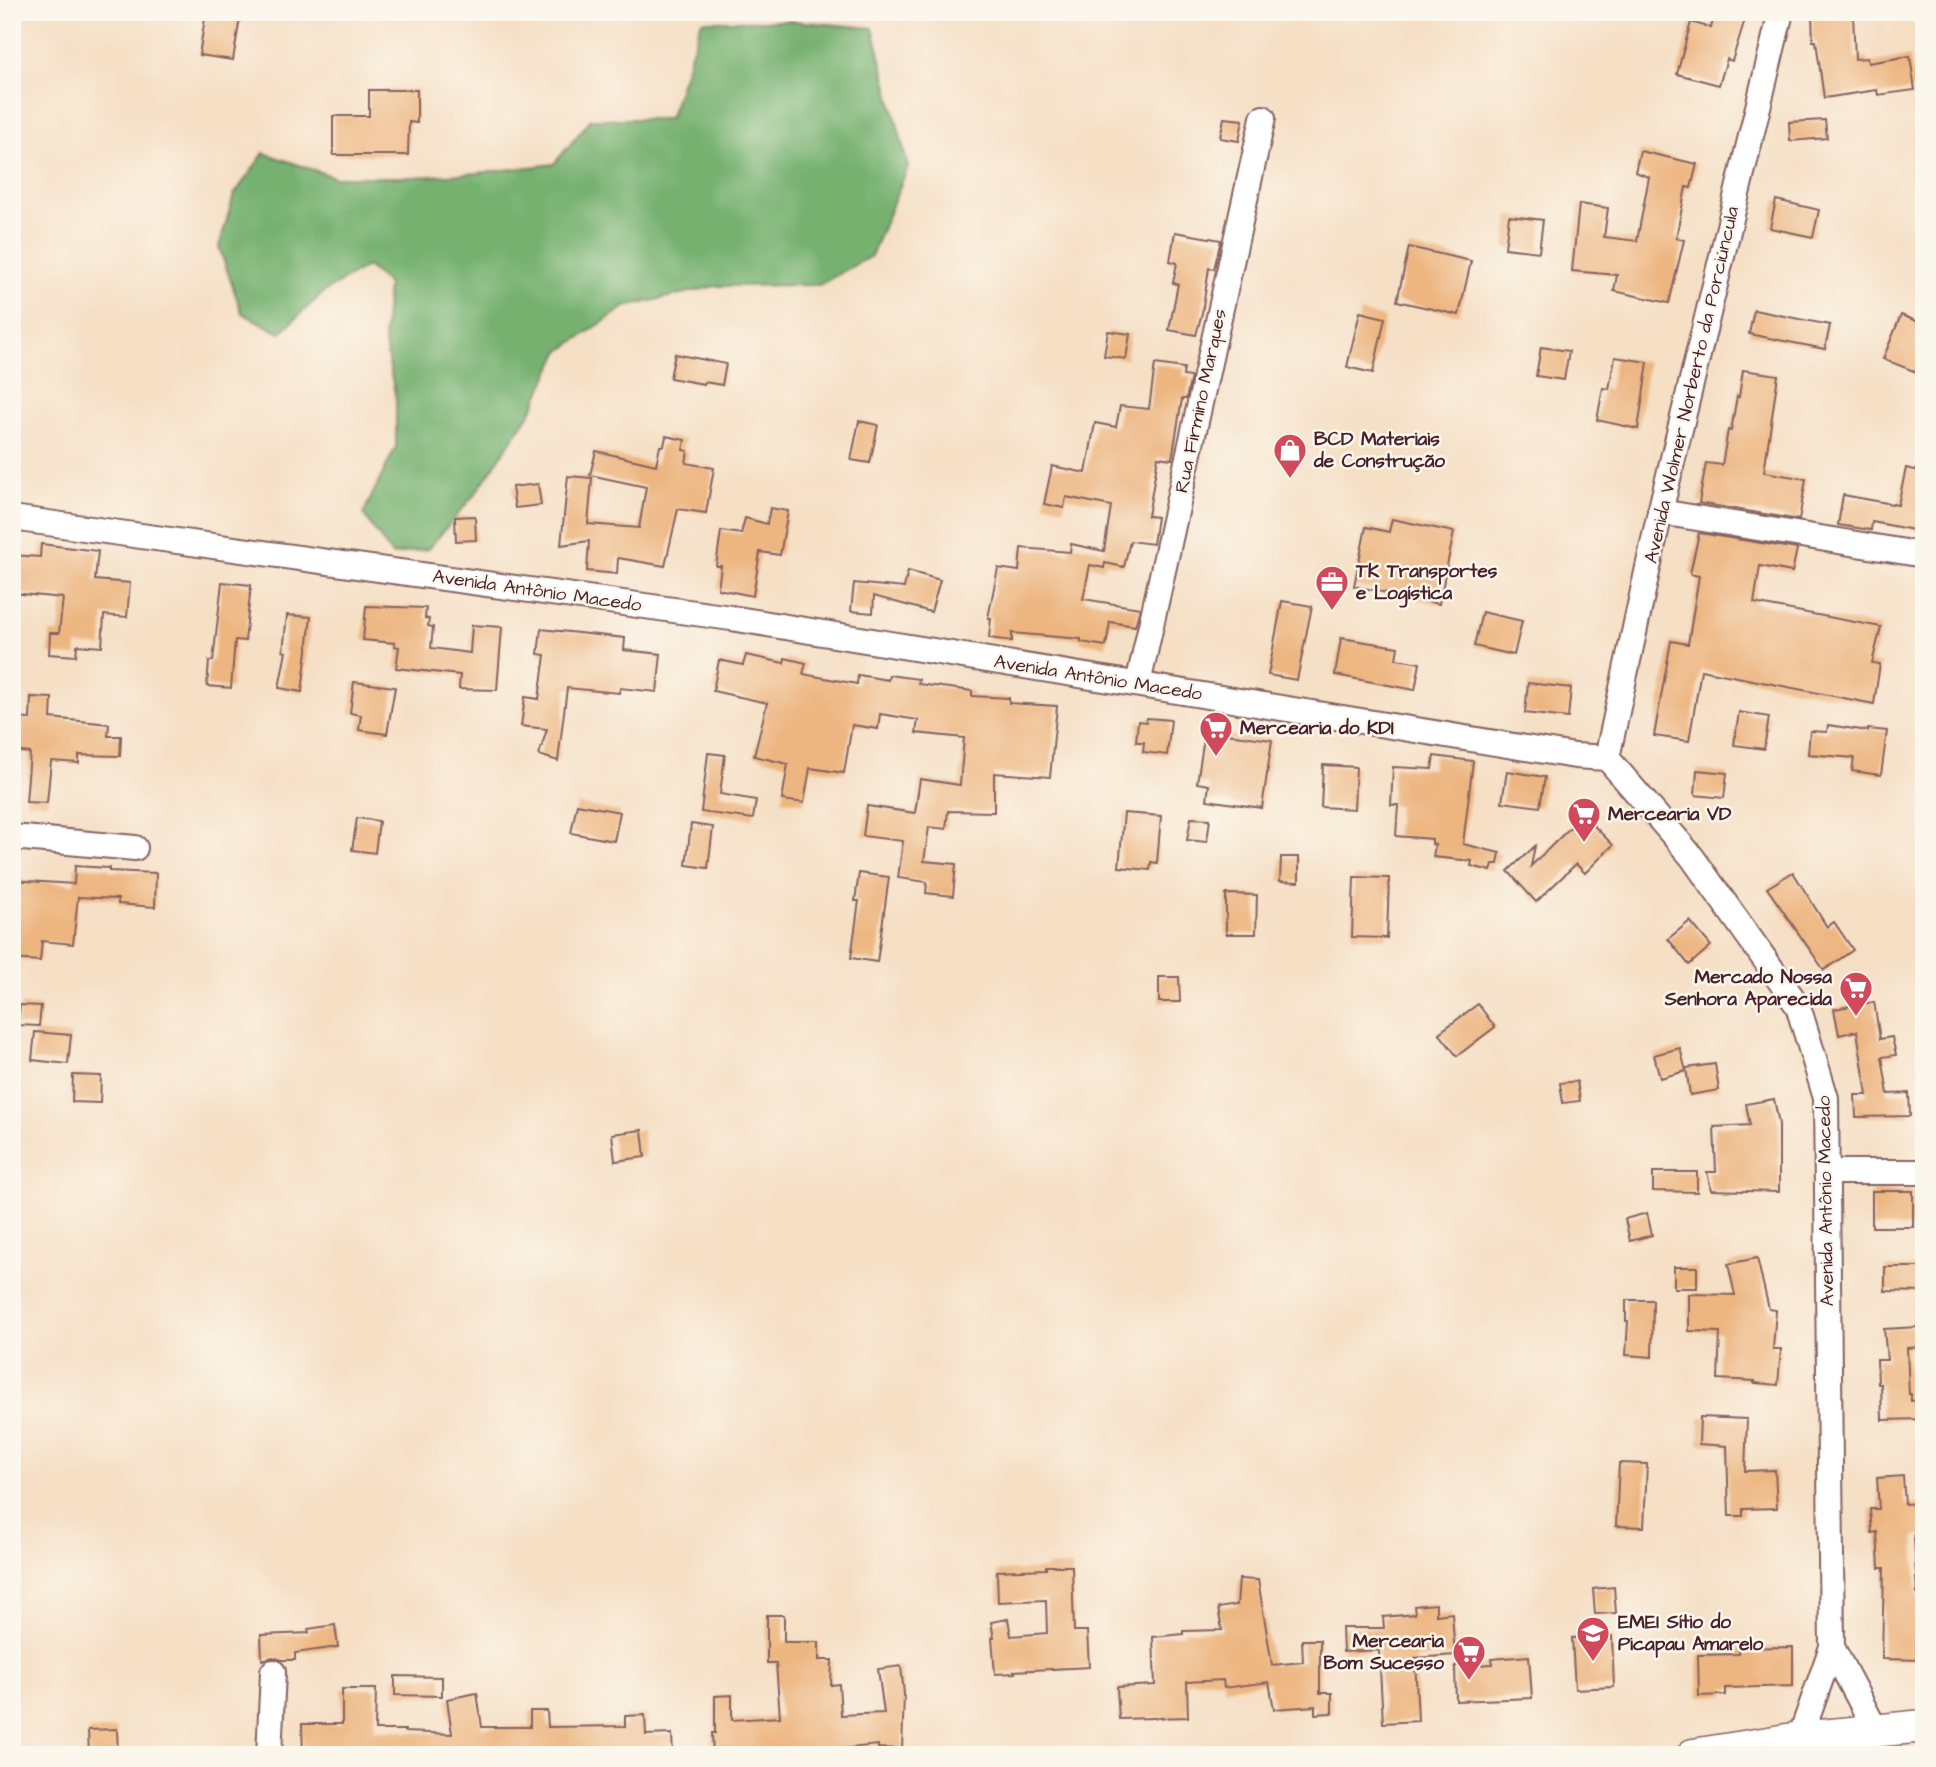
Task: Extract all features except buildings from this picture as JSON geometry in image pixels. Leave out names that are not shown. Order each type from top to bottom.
[{"type":"main road","points":[[1693,1755],[1808,1746],[1875,1730],[1924,1726]]},
{"type":"street","name":"Avenida Wolmer Norberto da Porciúncula","points":[[1607,758],[1660,512],[1782,12]]},
{"type":"street","name":"Rua Firmino Marques","points":[[1138,684],[1263,118]]},
{"type":"street","points":[[1660,512],[1924,555]]},
{"type":"street","name":"Avenida Antônio Macedo","points":[[12,518],[732,618],[1575,756],[1607,758],[1692,857],[1798,1006],[1826,1098],[1832,1647]]},
{"type":"street","points":[[12,838],[135,848]]},
{"type":"street","points":[[1827,1172],[1924,1172]]},
{"type":"street","points":[[1832,1647],[1875,1730]]},
{"type":"street","points":[[1808,1746],[1832,1647]]},
{"type":"street","points":[[269,1755],[272,1672]]},
{"type":"green space","points":[[702,21],[791,21],[873,28],[908,167],[871,256],[819,285],[716,286],[625,307],[559,352],[531,412],[475,494],[428,549],[392,555],[363,514],[396,447],[396,399],[384,339],[388,284],[367,266],[324,292],[280,333],[242,313],[219,247],[234,195],[264,153],[334,177],[416,177],[554,164],[591,119],[669,119]]},
{"type":"place","name":"BCD Materiais de Construção","points":[[1290,480]]},
{"type":"place","name":"TK Transportes e Logística","points":[[1332,612]]},
{"type":"place","name":"Mercearia do KDI","points":[[1216,758]]},
{"type":"place","name":"Mercearia VD","points":[[1584,844]]},
{"type":"place","name":"Mercado Nossa Senhora Aparecida","points":[[1856,1018]]},
{"type":"place","name":"EMEI Sítio do Picapau Amarelo","points":[[1593,1663]]},
{"type":"place","name":"Mercearia Bom Sucesso","points":[[1469,1682]]}]
